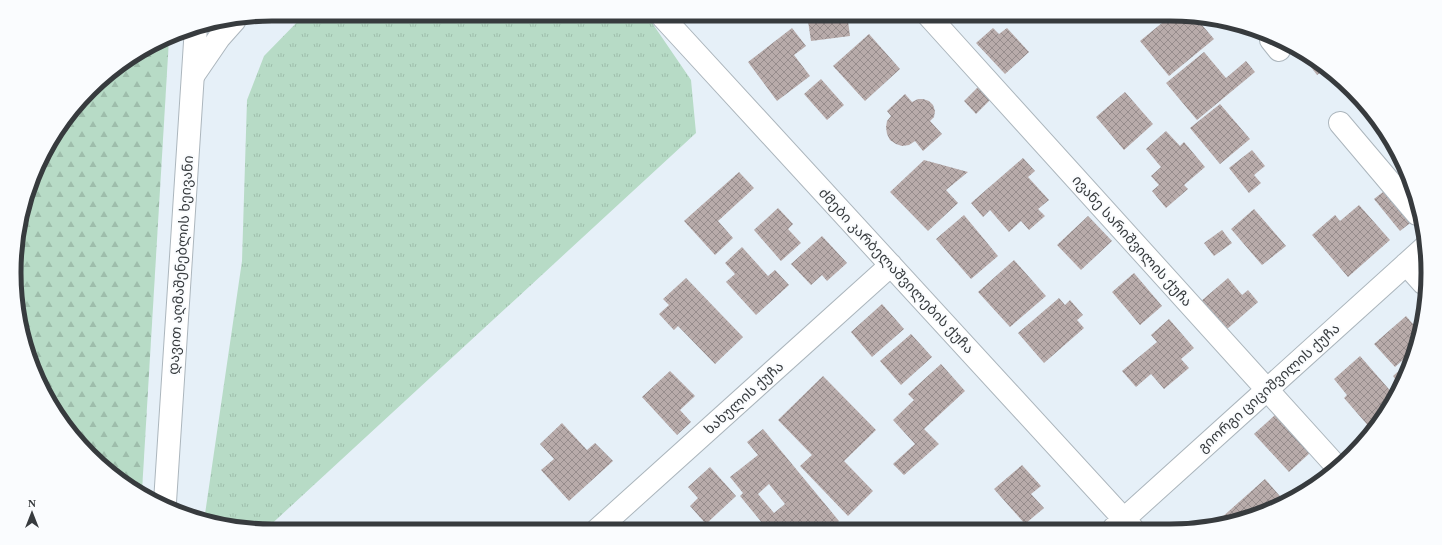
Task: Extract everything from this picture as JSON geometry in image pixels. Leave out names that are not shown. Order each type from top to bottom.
[{"type":"main road","name":"ძმები კარბელაშვილების ქუჩა","points":[[666,21],[891,266],[1121,524]]},
{"type":"main road","name":"ივანე სარიშვილის ქუჩა","points":[[933,21],[1334,463]]},
{"type":"main road","points":[[193,76],[218,38],[231,25]]},
{"type":"main road","name":"დავით აღმაშენებლის ხეივანი","points":[[165,500],[196,33]]},
{"type":"main road","points":[[186,36],[193,76]]},
{"type":"main road","points":[[1340,122],[1412,208]]},
{"type":"main road","name":"გიორგი ციციშვილის ქუჩა","points":[[1125,524],[1267,390],[1420,252]]},
{"type":"main road","points":[[1406,264],[1421,280]]},
{"type":"main road","name":"ხახულის ქუჩა","points":[[604,524],[891,266]]},
{"type":"green space","points":[[298,21],[651,21],[691,80],[696,133],[272,524],[240,522],[205,514],[242,261],[247,100],[264,56]]},
{"type":"green space","points":[[169,43],[142,487],[119,472],[83,438],[63,412],[47,384],[34,353],[26,322],[23,305],[21,272],[23,240],[34,192],[47,161],[63,133],[83,107],[107,83],[133,63]]},
{"type":"building","points":[[808,21],[848,21],[850,36],[811,41]]},
{"type":"building","points":[[1164,21],[1200,23],[1214,39],[1169,76],[1140,41]]},
{"type":"building","points":[[792,28],[806,46],[794,55],[810,76],[777,101],[748,62]]},
{"type":"building","points":[[993,28],[999,34],[1007,28],[1029,52],[1005,74],[976,43]]},
{"type":"building","points":[[869,34],[900,69],[865,101],[833,66]]},
{"type":"building","points":[[1204,52],[1226,78],[1246,61],[1255,72],[1197,120],[1166,83]]},
{"type":"building","points":[[1307,62],[1321,72],[1317,75]]},
{"type":"building","points":[[821,79],[844,105],[827,120],[804,94]]},
{"type":"building","points":[[978,87],[991,99],[976,114],[964,101]]},
{"type":"building","points":[[1125,92],[1153,124],[1124,150],[1096,117]]},
{"type":"building","points":[[905,94],[912,102],[918,99],[929,101],[933,105],[935,111],[934,117],[930,121],[942,134],[923,151],[915,141],[909,145],[902,146],[890,140],[887,134],[887,121],[891,116],[887,111]]},
{"type":"building","points":[[1220,104],[1250,139],[1220,164],[1190,128]]},
{"type":"building","points":[[1166,131],[1180,146],[1184,142],[1205,167],[1184,185],[1188,189],[1166,208],[1152,191],[1159,185],[1151,176],[1161,167],[1146,149]]},
{"type":"building","points":[[1252,150],[1265,166],[1254,175],[1261,183],[1249,193],[1229,168]]},
{"type":"building","points":[[1023,158],[1035,171],[1028,177],[1049,200],[1038,209],[1045,216],[1029,230],[1021,221],[1009,232],[990,210],[983,217],[971,203]]},
{"type":"building","points":[[924,160],[968,172],[946,190],[958,203],[928,231],[890,192]]},
{"type":"building","points":[[739,172],[754,188],[718,221],[733,238],[715,255],[684,221]]},
{"type":"building","points":[[1388,188],[1414,220],[1400,231],[1374,199]]},
{"type":"building","points":[[1359,205],[1390,240],[1348,277],[1312,235],[1335,215],[1340,221]]},
{"type":"building","points":[[778,208],[793,224],[788,229],[801,243],[781,261],[754,230]]},
{"type":"building","points":[[1254,209],[1286,246],[1262,265],[1231,229]]},
{"type":"building","points":[[964,215],[998,256],[971,279],[936,239]]},
{"type":"building","points":[[1088,216],[1112,241],[1081,270],[1057,245]]},
{"type":"building","points":[[1222,230],[1232,243],[1214,256],[1204,243]]},
{"type":"building","points":[[822,236],[847,263],[827,281],[822,275],[811,285],[791,264]]},
{"type":"building","points":[[742,247],[768,276],[775,270],[789,285],[756,315],[726,282],[735,274],[725,263]]},
{"type":"building","points":[[1014,260],[1046,296],[1010,327],[978,292]]},
{"type":"building","points":[[1134,273],[1162,306],[1140,325],[1112,292]]},
{"type":"building","points":[[686,278],[743,337],[715,364],[678,326],[674,330],[659,314],[669,305],[663,299]]},
{"type":"building","points":[[1228,278],[1242,295],[1248,290],[1258,302],[1226,330],[1200,302]]},
{"type":"building","points":[[1059,298],[1065,305],[1070,300],[1083,315],[1077,320],[1084,328],[1044,363],[1018,333]]},
{"type":"building","points":[[882,304],[904,329],[872,357],[851,332]]},
{"type":"building","points":[[1406,316],[1415,326],[1407,357],[1395,367],[1374,344]]},
{"type":"building","points":[[1169,319],[1194,348],[1181,359],[1189,368],[1164,389],[1151,374],[1136,387],[1122,371],[1157,342],[1151,335]]},
{"type":"building","points":[[911,334],[932,357],[901,385],[880,361]]},
{"type":"building","points":[[1360,356],[1391,391],[1369,426],[1344,398],[1347,395],[1334,379]]},
{"type":"building","points":[[941,364],[965,391],[924,429],[939,444],[904,475],[893,464],[915,444],[893,420],[914,400],[908,394]]},
{"type":"building","points":[[1402,368],[1397,381],[1393,376]]},
{"type":"building","points":[[670,371],[695,396],[680,410],[691,422],[677,435],[642,397]]},
{"type":"building","points":[[823,376],[876,430],[844,461],[873,491],[848,516],[800,466],[812,455],[778,420]]},
{"type":"building","points":[[1276,414],[1311,452],[1289,472],[1254,434]]},
{"type":"building","points":[[562,423],[587,450],[595,443],[613,461],[569,501],[541,470],[554,459],[540,444]]},
{"type":"building","points":[[763,429],[839,521],[835,524],[763,524],[740,496],[743,493],[730,477],[758,455],[747,442]],"holes":[[[769,484],[785,504],[774,513],[758,494]]]},
{"type":"building","points":[[1022,465],[1041,486],[1031,494],[1044,508],[1025,524],[994,489]]},
{"type":"building","points":[[710,467],[736,496],[706,524],[690,506],[698,498],[688,487]]},
{"type":"building","points":[[1265,479],[1281,498],[1250,511],[1220,519]]}]
